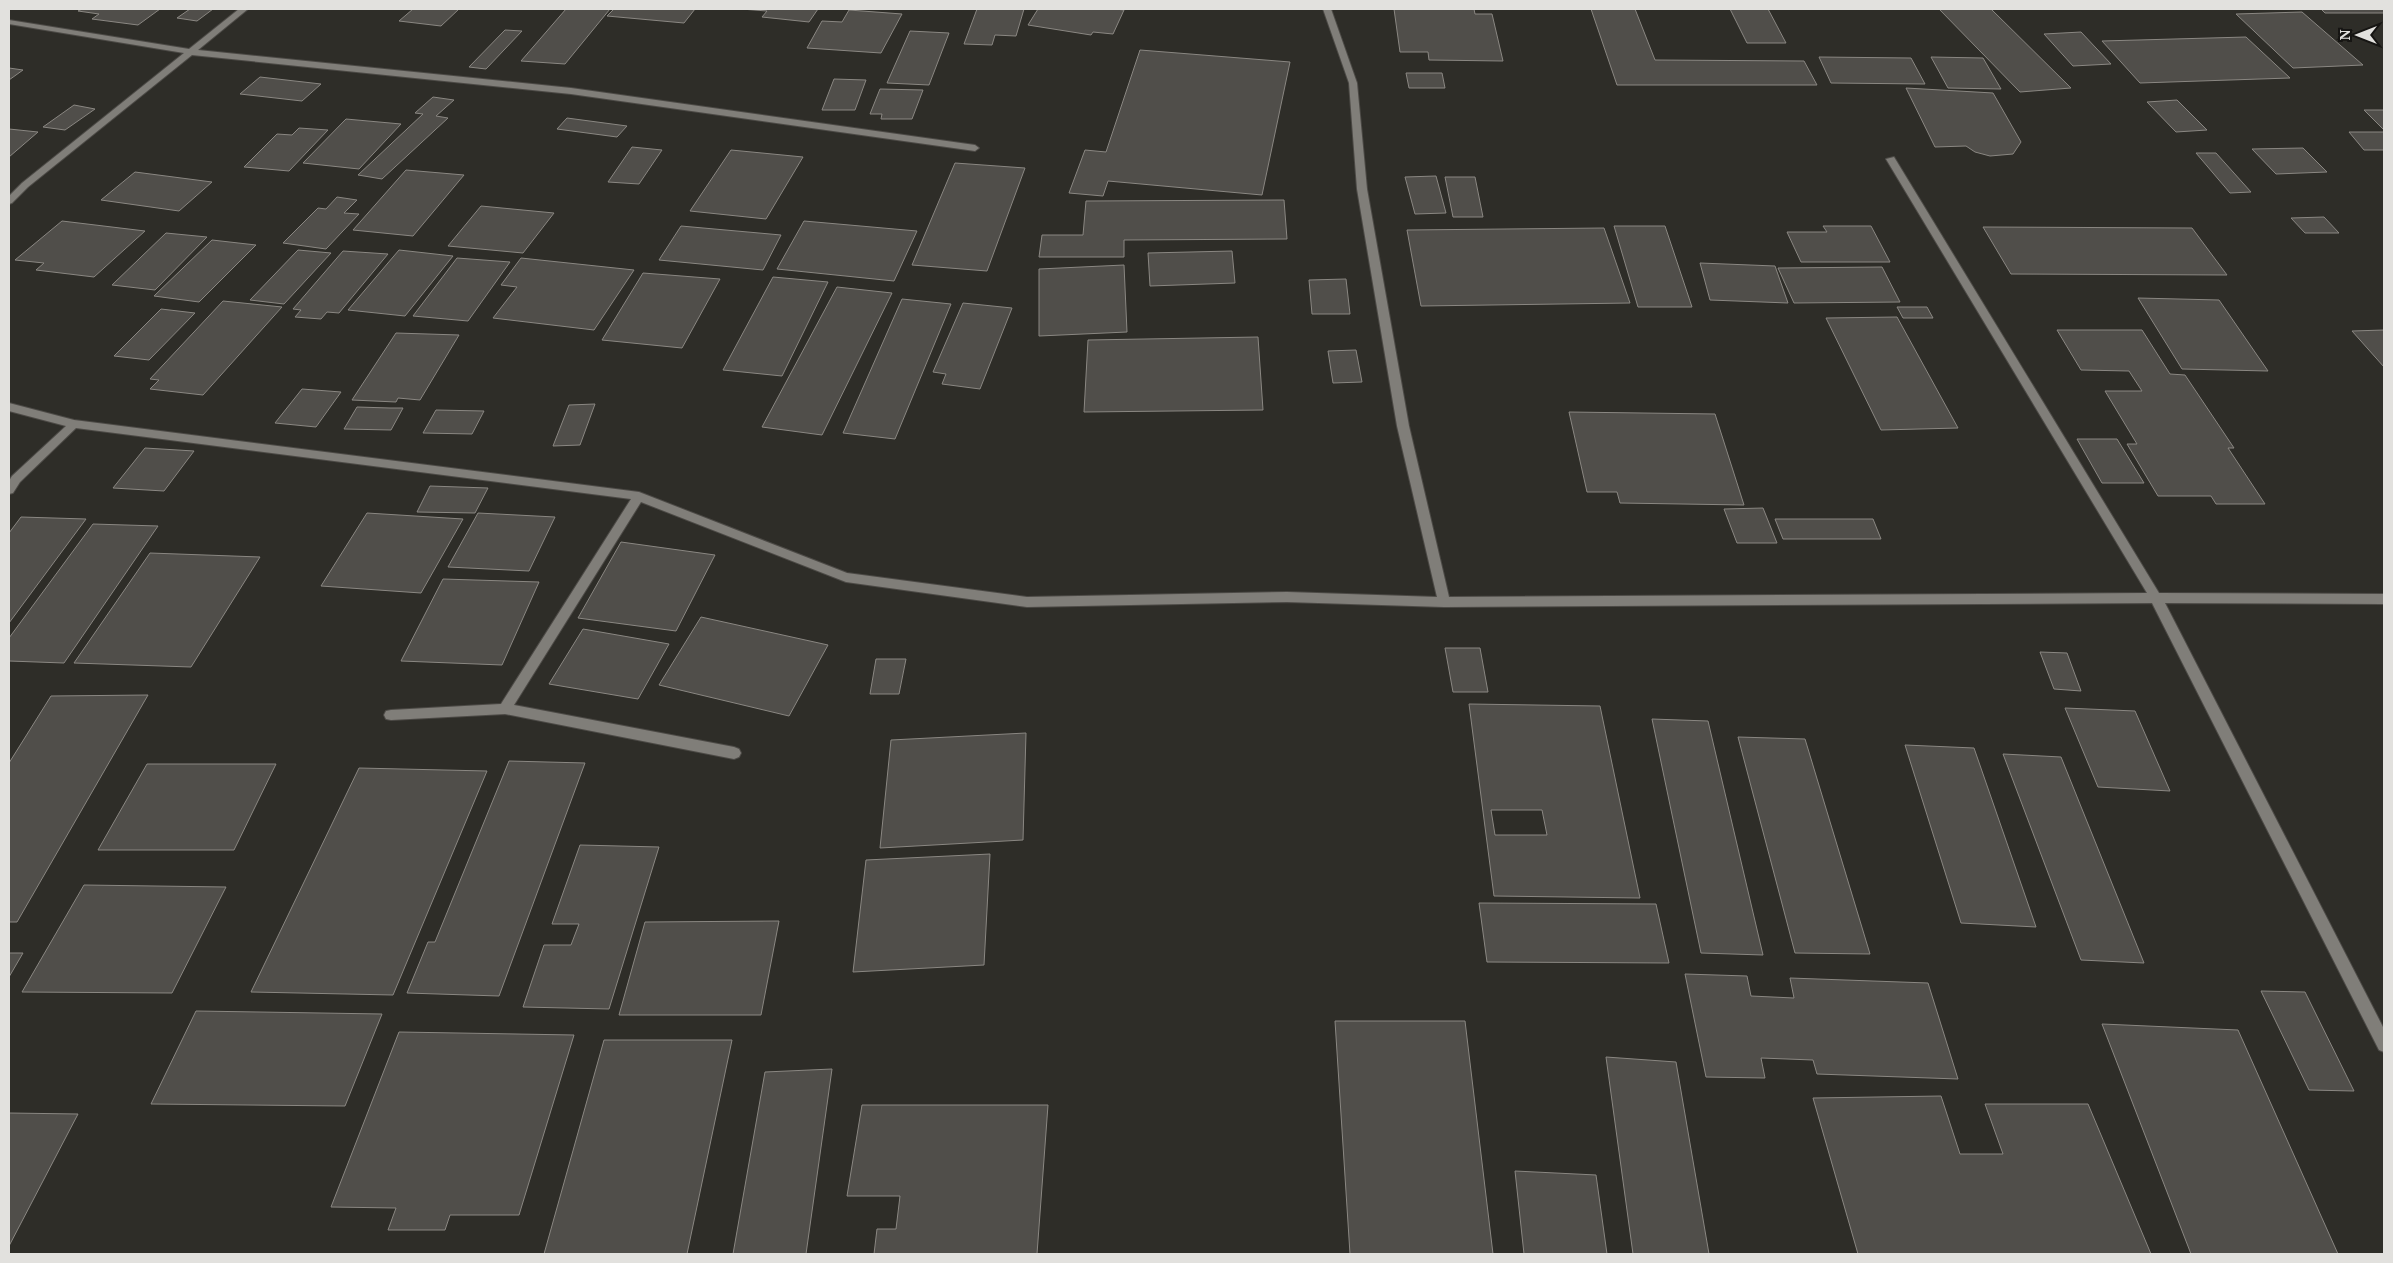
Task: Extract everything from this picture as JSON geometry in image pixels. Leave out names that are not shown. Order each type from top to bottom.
[{"type":"street","points":[[9,201],[25,185],[244,9]]},
{"type":"street","points":[[1327,9],[1353,83],[1362,189],[1398,398],[1444,602]]},
{"type":"street","points":[[9,22],[190,52],[571,91],[975,148]]},
{"type":"street","points":[[1891,158],[2156,598],[2384,1045]]},
{"type":"street","points":[[9,407],[74,424],[640,496],[846,577],[1026,602],[1287,597],[1444,602],[2156,598],[2384,599]]},
{"type":"street","points":[[9,490],[16,479],[74,424]]},
{"type":"street","points":[[505,709],[640,496]]},
{"type":"street","points":[[390,715],[505,709],[734,753]]},
{"type":"building","points":[[82,9],[160,9],[138,25],[92,19],[99,14],[78,11]]},
{"type":"building","points":[[190,9],[213,9],[197,21],[177,18]]},
{"type":"building","points":[[413,9],[459,9],[441,26],[399,21]]},
{"type":"building","points":[[566,9],[610,9],[565,64],[521,61]]},
{"type":"building","points":[[614,9],[695,9],[684,23],[607,16]]},
{"type":"building","points":[[741,9],[818,9],[809,22],[762,17],[767,11]]},
{"type":"building","points":[[977,9],[1024,9],[1016,36],[995,35],[992,45],[964,44]]},
{"type":"building","points":[[1038,9],[1124,10],[1113,34],[1093,32],[1091,35],[1028,25]]},
{"type":"building","points":[[1394,9],[1474,9],[1475,14],[1492,14],[1503,61],[1429,60],[1428,52],[1400,52]]},
{"type":"building","points":[[1591,9],[1635,9],[1655,60],[1804,61],[1817,85],[1617,85]]},
{"type":"building","points":[[1730,9],[1768,9],[1786,43],[1747,43]]},
{"type":"building","points":[[1939,9],[1991,9],[2071,88],[2020,92]]},
{"type":"building","points":[[2321,9],[2384,9],[2384,13],[2325,13]]},
{"type":"building","points":[[849,10],[902,14],[881,53],[807,48],[822,21],[842,22]]},
{"type":"building","points":[[2302,12],[2363,65],[2293,68],[2236,14]]},
{"type":"building","points":[[505,30],[522,31],[486,69],[469,67]]},
{"type":"building","points":[[910,31],[949,33],[929,85],[887,83]]},
{"type":"building","points":[[2081,32],[2111,64],[2073,66],[2044,34]]},
{"type":"building","points":[[2246,37],[2290,78],[2140,83],[2102,41]]},
{"type":"building","points":[[1140,50],[1290,62],[1262,195],[1108,181],[1103,196],[1069,193],[1085,150],[1106,152]]},
{"type":"building","points":[[1819,57],[1911,58],[1925,84],[1831,83]]},
{"type":"building","points":[[1931,57],[1983,58],[2001,89],[1948,88]]},
{"type":"building","points":[[9,68],[23,70],[9,80]]},
{"type":"building","points":[[1406,73],[1442,73],[1445,88],[1409,88]]},
{"type":"building","points":[[260,77],[321,84],[302,101],[240,94]]},
{"type":"building","points":[[834,79],[866,80],[855,110],[822,110]]},
{"type":"building","points":[[1906,88],[1993,93],[2021,142],[2013,154],[1990,156],[1975,152],[1966,146],[1935,147]]},
{"type":"building","points":[[880,89],[923,90],[912,119],[881,119],[882,114],[870,114]]},
{"type":"building","points":[[433,97],[454,100],[436,116],[448,118],[382,179],[358,175],[423,114],[415,113]]},
{"type":"building","points":[[2177,100],[2207,130],[2176,132],[2147,102]]},
{"type":"building","points":[[74,105],[95,109],[65,130],[43,127]]},
{"type":"building","points":[[2364,110],[2384,110],[2384,129],[2383,129]]},
{"type":"building","points":[[567,118],[627,126],[617,137],[557,129]]},
{"type":"building","points":[[346,119],[401,124],[359,169],[303,163]]},
{"type":"building","points":[[299,128],[328,130],[289,171],[244,167],[277,134],[292,135]]},
{"type":"building","points":[[9,129],[38,132],[9,157]]},
{"type":"building","points":[[2349,132],[2384,132],[2384,150],[2364,150]]},
{"type":"building","points":[[632,147],[662,150],[639,184],[608,182]]},
{"type":"building","points":[[2303,148],[2327,172],[2276,174],[2252,149]]},
{"type":"building","points":[[731,150],[803,157],[766,219],[690,211]]},
{"type":"building","points":[[2196,153],[2216,153],[2251,192],[2230,193]]},
{"type":"building","points":[[955,163],[1025,168],[987,271],[912,265]]},
{"type":"building","points":[[406,170],[464,175],[413,236],[353,230]]},
{"type":"building","points":[[135,172],[212,182],[179,211],[101,200]]},
{"type":"building","points":[[1436,176],[1446,213],[1415,214],[1405,177]]},
{"type":"building","points":[[1445,177],[1475,177],[1483,217],[1453,217]]},
{"type":"building","points":[[337,197],[357,200],[344,213],[359,214],[326,249],[283,243],[318,208],[326,209]]},
{"type":"building","points":[[1284,200],[1287,239],[1124,240],[1124,257],[1039,257],[1042,235],[1083,235],[1086,201]]},
{"type":"building","points":[[481,206],[554,213],[523,253],[448,246]]},
{"type":"building","points":[[2324,217],[2339,233],[2305,233],[2291,218]]},
{"type":"building","points":[[62,221],[145,231],[94,277],[36,270],[44,263],[15,260]]},
{"type":"building","points":[[804,221],[917,231],[894,281],[777,269]]},
{"type":"building","points":[[681,226],[781,235],[763,270],[659,260]]},
{"type":"building","points":[[1614,226],[1665,226],[1692,307],[1638,307]]},
{"type":"building","points":[[1823,226],[1871,226],[1890,262],[1801,262],[1787,232],[1827,232]]},
{"type":"building","points":[[1983,227],[2192,228],[2227,275],[2011,274]]},
{"type":"building","points":[[1604,228],[1630,303],[1421,306],[1407,230]]},
{"type":"building","points":[[166,233],[207,237],[155,290],[112,285]]},
{"type":"building","points":[[212,240],[256,245],[199,302],[154,296]]},
{"type":"building","points":[[298,250],[331,253],[284,304],[250,300]]},
{"type":"building","points":[[399,250],[453,256],[405,316],[348,310]]},
{"type":"building","points":[[343,251],[388,254],[339,313],[327,312],[321,319],[295,317],[301,310],[293,309]]},
{"type":"building","points":[[1232,251],[1235,283],[1150,286],[1148,253]]},
{"type":"building","points":[[457,258],[510,262],[468,321],[413,316]]},
{"type":"building","points":[[521,258],[634,270],[594,330],[493,318],[517,287],[501,285]]},
{"type":"building","points":[[1700,263],[1775,266],[1788,303],[1710,300]]},
{"type":"building","points":[[1124,265],[1127,332],[1039,336],[1039,269]]},
{"type":"building","points":[[1882,267],[1900,302],[1794,303],[1778,268]]},
{"type":"building","points":[[643,273],[720,279],[682,348],[602,340]]},
{"type":"building","points":[[773,277],[828,282],[782,376],[723,370]]},
{"type":"building","points":[[1346,279],[1350,314],[1312,314],[1309,280]]},
{"type":"building","points":[[837,287],[892,293],[822,435],[762,427]]},
{"type":"building","points":[[2138,298],[2219,300],[2268,371],[2182,369]]},
{"type":"building","points":[[902,299],[951,304],[895,439],[843,433]]},
{"type":"building","points":[[223,301],[282,307],[203,395],[150,389],[159,380],[150,379]]},
{"type":"building","points":[[963,303],[1012,308],[980,389],[942,384],[946,374],[933,372]]},
{"type":"building","points":[[1897,307],[1927,307],[1933,318],[1903,318]]},
{"type":"building","points":[[161,309],[195,313],[149,360],[114,356]]},
{"type":"building","points":[[1897,317],[1958,428],[1881,430],[1826,318]]},
{"type":"building","points":[[2057,330],[2142,330],[2170,374],[2185,375],[2234,448],[2228,448],[2265,504],[2216,504],[2211,496],[2158,496],[2127,444],[2137,444],[2105,391],[2142,391],[2129,371],[2081,370]]},
{"type":"building","points":[[2384,330],[2384,367],[2352,331]]},
{"type":"building","points":[[396,333],[459,335],[420,400],[398,398],[396,402],[352,400]]},
{"type":"building","points":[[1258,337],[1263,410],[1084,412],[1088,340]]},
{"type":"building","points":[[1356,350],[1362,382],[1333,383],[1328,351]]},
{"type":"building","points":[[302,389],[341,392],[316,427],[275,423]]},
{"type":"building","points":[[595,404],[580,445],[553,446],[569,405]]},
{"type":"building","points":[[357,407],[403,408],[391,430],[344,429]]},
{"type":"building","points":[[436,410],[484,411],[472,434],[423,433]]},
{"type":"building","points":[[1569,412],[1715,414],[1744,505],[1620,503],[1617,492],[1587,492]]},
{"type":"building","points":[[2077,439],[2117,439],[2144,483],[2102,483]]},
{"type":"building","points":[[145,448],[194,451],[164,491],[113,488]]},
{"type":"building","points":[[430,486],[488,488],[475,513],[417,512]]},
{"type":"building","points":[[1763,508],[1777,543],[1737,543],[1724,509]]},
{"type":"building","points":[[367,513],[463,519],[421,593],[321,586]]},
{"type":"building","points":[[478,513],[555,517],[529,571],[448,567]]},
{"type":"building","points":[[21,517],[86,519],[9,623],[9,533]]},
{"type":"building","points":[[1775,519],[1873,519],[1881,539],[1783,539]]},
{"type":"building","points":[[93,524],[158,526],[64,663],[9,661],[9,638]]},
{"type":"building","points":[[621,542],[715,555],[676,631],[578,618]]},
{"type":"building","points":[[150,553],[260,557],[191,667],[74,663]]},
{"type":"building","points":[[443,579],[539,582],[502,665],[401,661]]},
{"type":"building","points":[[701,617],[828,645],[789,716],[659,685]]},
{"type":"building","points":[[583,629],[669,644],[638,699],[549,684]]},
{"type":"building","points":[[1445,648],[1480,648],[1488,692],[1453,692]]},
{"type":"building","points":[[2040,652],[2067,653],[2081,691],[2054,689]]},
{"type":"building","points":[[876,659],[906,659],[899,694],[870,694]]},
{"type":"building","points":[[148,695],[17,922],[9,922],[9,763],[51,696]]},
{"type":"building","points":[[1469,704],[1600,706],[1640,898],[1494,896]],"holes":[[[1491,810],[1542,810],[1547,835],[1495,835]]]},
{"type":"building","points":[[2065,708],[2135,711],[2170,791],[2098,787]]},
{"type":"building","points":[[1652,719],[1708,721],[1763,955],[1701,953]]},
{"type":"building","points":[[1026,733],[1023,840],[880,848],[891,740]]},
{"type":"building","points":[[1738,737],[1805,739],[1870,954],[1795,953]]},
{"type":"building","points":[[1905,745],[1974,748],[2036,927],[1961,923]]},
{"type":"building","points":[[2003,754],[2061,757],[2144,963],[2081,960]]},
{"type":"building","points":[[509,761],[585,763],[499,996],[407,993],[428,942],[435,942]]},
{"type":"building","points":[[147,764],[276,764],[234,850],[98,850]]},
{"type":"building","points":[[359,768],[487,771],[393,995],[251,992]]},
{"type":"building","points":[[580,845],[659,847],[609,1009],[523,1007],[544,945],[571,945],[579,924],[552,924]]},
{"type":"building","points":[[990,854],[984,965],[853,972],[866,860]]},
{"type":"building","points":[[84,885],[226,887],[172,993],[22,992]]},
{"type":"building","points":[[1479,903],[1656,904],[1669,963],[1487,962]]},
{"type":"building","points":[[779,921],[761,1015],[619,1015],[645,922]]},
{"type":"building","points":[[9,953],[23,953],[9,977]]},
{"type":"building","points":[[1685,974],[1747,976],[1751,996],[1794,998],[1790,978],[1928,983],[1958,1079],[1817,1074],[1813,1060],[1761,1058],[1765,1078],[1706,1077]]},
{"type":"building","points":[[2261,991],[2305,992],[2354,1091],[2309,1090]]},
{"type":"building","points":[[196,1011],[382,1014],[345,1106],[151,1104]]},
{"type":"building","points":[[1335,1021],[1465,1021],[1493,1254],[1350,1254]]},
{"type":"building","points":[[2102,1024],[2238,1030],[2338,1254],[2191,1254]]},
{"type":"building","points":[[399,1032],[574,1035],[519,1215],[450,1215],[445,1230],[388,1230],[396,1208],[331,1207]]},
{"type":"building","points":[[604,1040],[732,1040],[687,1254],[544,1254]]},
{"type":"building","points":[[1606,1057],[1676,1062],[1709,1254],[1633,1254]]},
{"type":"building","points":[[832,1069],[806,1254],[733,1254],[765,1072]]},
{"type":"building","points":[[1941,1096],[1960,1154],[2003,1154],[1985,1104],[2088,1104],[2151,1254],[1858,1254],[1813,1098]]},
{"type":"building","points":[[862,1105],[1048,1105],[1037,1254],[874,1254],[877,1229],[896,1229],[900,1196],[847,1196]]},
{"type":"building","points":[[9,1113],[78,1114],[9,1246]]},
{"type":"building","points":[[1515,1171],[1596,1175],[1607,1254],[1524,1254]]}]
